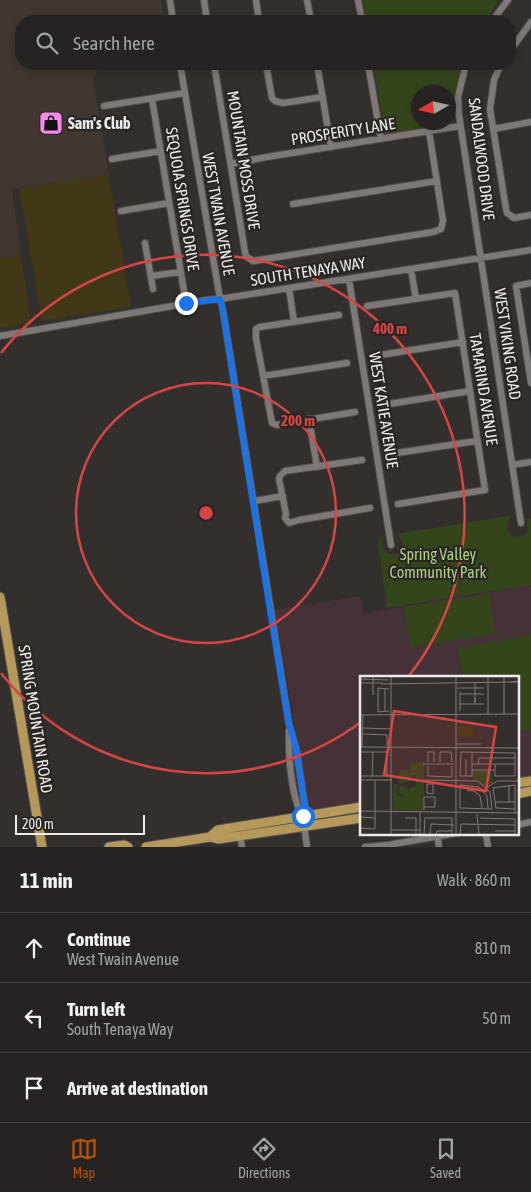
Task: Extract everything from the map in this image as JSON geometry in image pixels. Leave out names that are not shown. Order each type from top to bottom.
[{"type":"main road","name":"SPRING MOUNTAIN ROAD","points":[[0,597],[42,847]]},
{"type":"main road","points":[[518,783],[531,781]]},
{"type":"main road","points":[[518,794],[531,791]]},
{"type":"main road","points":[[148,847],[210,836],[218,830],[360,807]]},
{"type":"main road","points":[[210,836],[219,839],[360,818]]},
{"type":"main road","points":[[109,847],[124,845],[128,847]]},
{"type":"street","points":[[170,0],[172,15]]},
{"type":"street","points":[[204,0],[206,15]]},
{"type":"street","points":[[256,0],[259,15]]},
{"type":"street","points":[[307,0],[309,15]]},
{"type":"street","points":[[358,0],[361,15]]},
{"type":"street","points":[[497,15],[508,0]]},
{"type":"street","points":[[516,42],[531,22]]},
{"type":"street","name":"WEST TWAIN AVENUE","points":[[181,70],[254,501],[289,724],[288,749],[297,808],[303,816],[307,847]]},
{"type":"street","name":"MOUNTAIN MOSS DRIVE","points":[[215,70],[245,252],[250,259],[433,232],[441,229],[443,221],[437,181]]},
{"type":"street","points":[[267,70],[272,98],[275,102],[283,103],[323,96]]},
{"type":"street","points":[[318,70],[331,147]]},
{"type":"street","points":[[369,70],[381,139]]},
{"type":"street","name":"SANDALWOOD DRIVE","points":[[464,70],[458,96],[460,126],[481,258]]},
{"type":"street","points":[[498,70],[494,80],[490,100],[506,209],[514,218],[531,215]]},
{"type":"street","points":[[104,106],[185,94]]},
{"type":"street","name":"SEQUOIA SPRINGS DRIVE","points":[[152,99],[186,303]]},
{"type":"street","points":[[493,129],[531,122]]},
{"type":"street","name":"PROSPERITY LANE","points":[[231,164],[460,126]]},
{"type":"street","points":[[293,204],[437,181],[429,131]]},
{"type":"street","points":[[112,159],[161,151]]},
{"type":"street","points":[[121,211],[169,203]]},
{"type":"street","points":[[146,243],[153,289]]},
{"type":"street","name":"SOUTH TENAYA WAY","points":[[0,336],[186,303],[531,250]]},
{"type":"street","name":"WEST VIKING ROAD","points":[[481,258],[521,522]]},
{"type":"street","points":[[366,306],[416,299],[411,269]]},
{"type":"street","points":[[151,276],[180,272]]},
{"type":"street","name":"WEST KATIE AVENUE","points":[[349,279],[391,545]]},
{"type":"street","points":[[531,284],[516,286],[527,335],[531,383]]},
{"type":"street","points":[[289,288],[294,322]]},
{"type":"street","name":"TAMARIND AVENUE","points":[[398,504],[485,490],[455,293],[416,299]]},
{"type":"street","points":[[339,315],[257,328],[255,332],[270,420],[277,425],[355,412]]},
{"type":"street","points":[[374,356],[463,342]]},
{"type":"street","points":[[263,376],[347,363]]},
{"type":"street","points":[[383,405],[470,392]]},
{"type":"street","points":[[310,419],[317,467]]},
{"type":"street","points":[[390,454],[477,441]]},
{"type":"street","points":[[362,460],[285,471],[280,476],[285,518],[289,523],[294,523],[299,520],[370,508]]},
{"type":"street","points":[[512,465],[531,462]]},
{"type":"street","points":[[254,501],[283,496]]},
{"type":"street","points":[[518,824],[531,822]]},
{"type":"street","points":[[486,834],[488,847]]},
{"type":"street","points":[[365,847],[388,846],[437,835],[438,847]]},
{"type":"street","points":[[240,836],[242,847]]},
{"type":"shaded area","points":[[0,0],[161,0],[163,15],[15,15],[15,70],[98,70],[93,80],[109,175],[12,189],[21,255],[0,259]]},
{"type":"shaded area","points":[[531,585],[531,776],[518,778],[518,676],[360,676],[360,804],[310,812],[275,610],[360,596],[364,613]]},
{"type":"green space","points":[[363,0],[498,1],[489,15],[365,15]]},
{"type":"green space","points":[[374,70],[460,70],[456,88],[456,85],[411,85],[411,130],[385,134]]},
{"type":"green space","name":"Spring Valley Community Park","points":[[514,515],[509,520],[507,529],[514,536],[525,534],[528,530],[527,519],[531,519],[531,585],[387,608],[378,541],[380,537],[384,536],[382,545],[385,551],[395,554],[402,547],[402,540],[397,534]]},
{"type":"green space","points":[[490,594],[495,634],[410,647],[404,607]]},
{"type":"green space","points":[[531,635],[531,729],[518,731],[518,676],[463,676],[458,648]]},
{"type":"sand","points":[[109,175],[131,307],[42,321],[19,188]]},
{"type":"sand","points":[[21,255],[31,324],[0,328],[0,259]]},
{"type":"place","name":"Sam's Club","points":[[51,123]]},
{"type":"route","points":[[186,303],[220,299],[223,311],[289,724],[296,748],[305,806],[303,816]]}]
